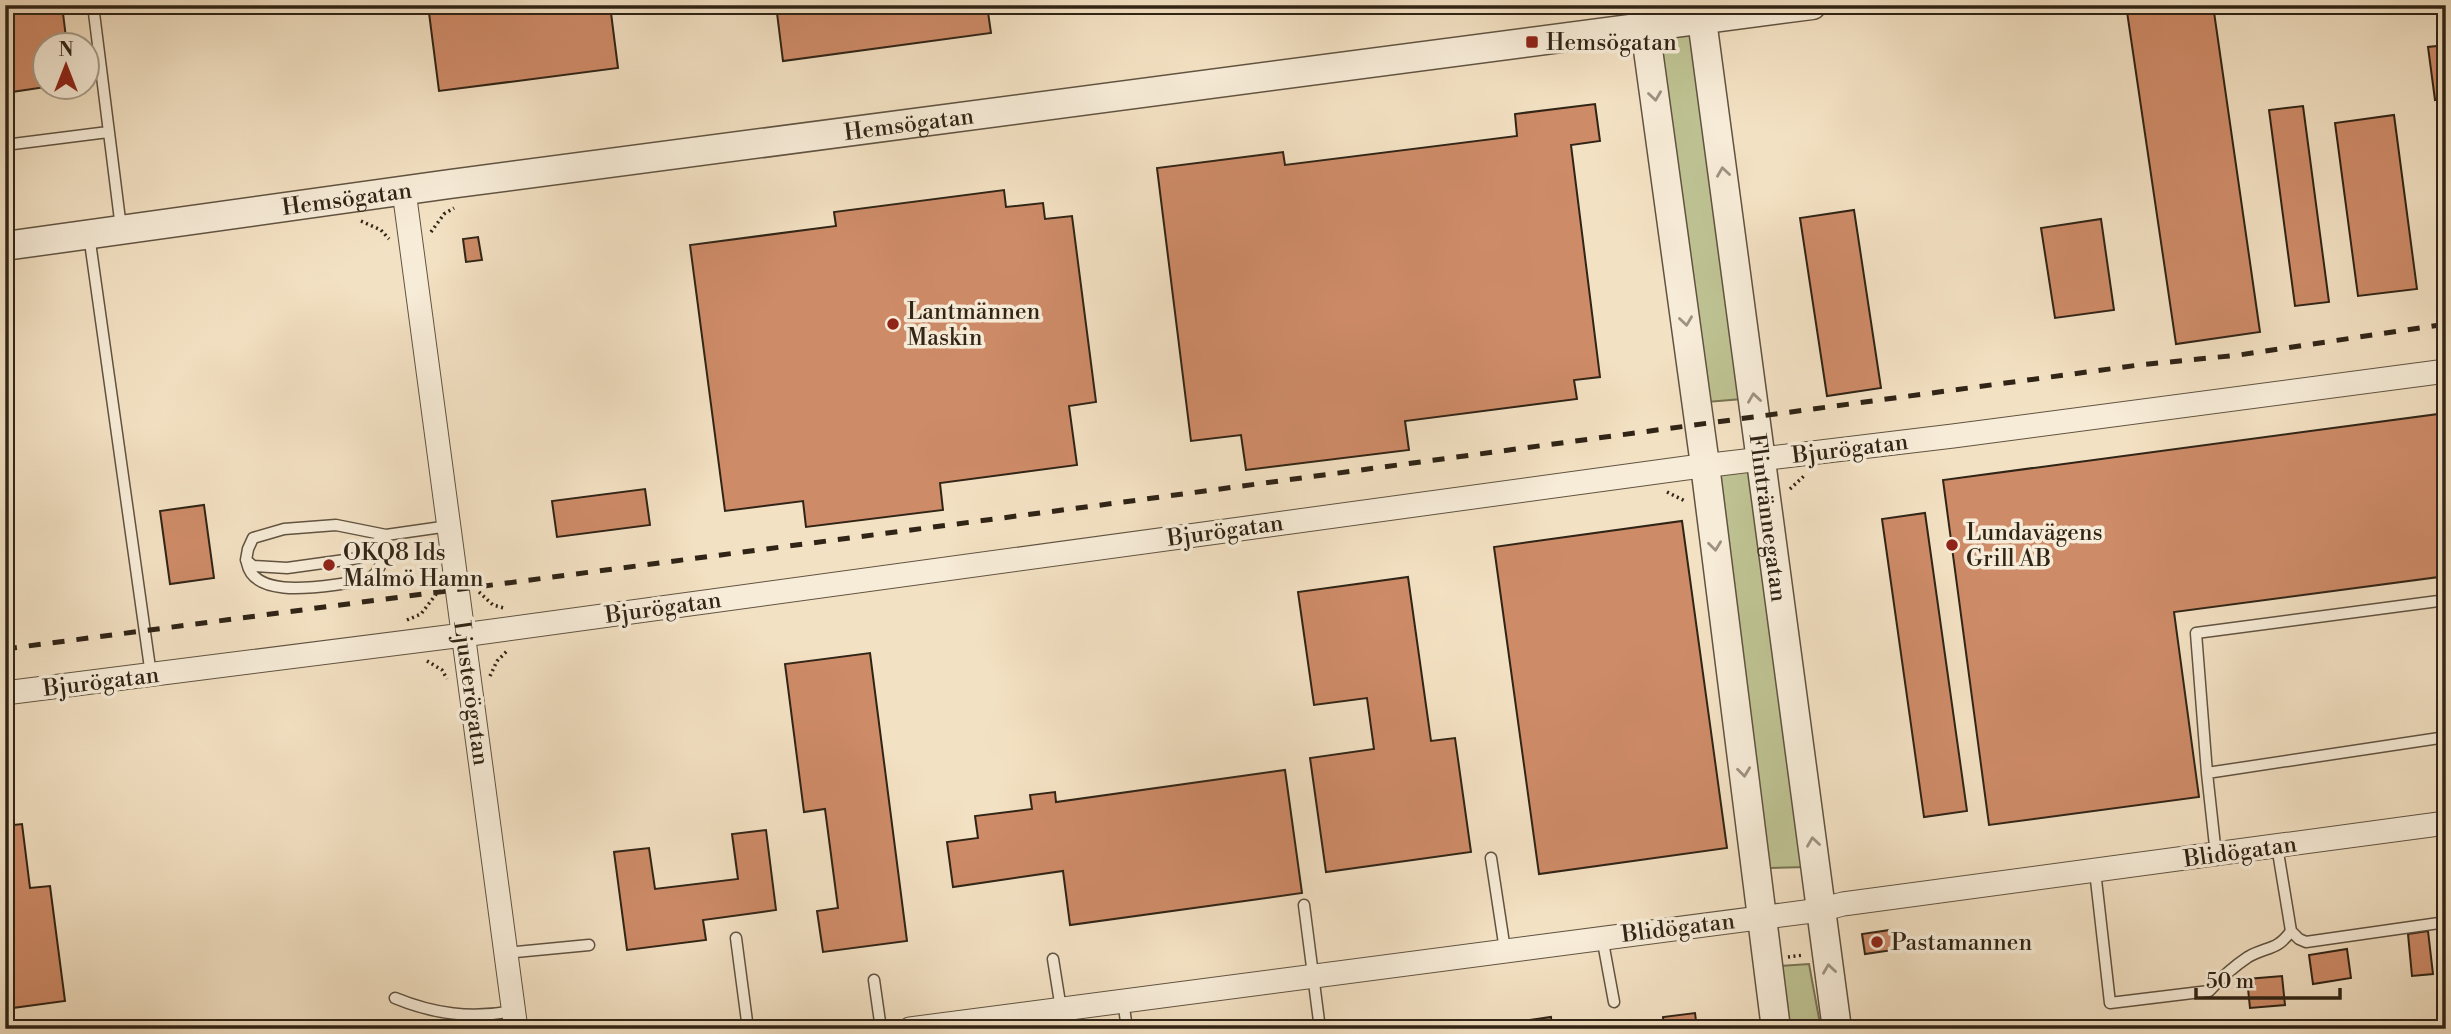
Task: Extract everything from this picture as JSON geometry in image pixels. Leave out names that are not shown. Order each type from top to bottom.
[{"type":"street","name":"Hemsögatan","points":[[5,246],[1644,17],[1812,5]]},
{"type":"street","name":"Flintrännegatan","points":[[1701,13],[1837,1029]]},
{"type":"street","points":[[1644,17],[1705,465],[1776,1029]]},
{"type":"street","name":"Ljusterögatan","points":[[404,191],[515,1020]]},
{"type":"street","name":"Bjurögatan","points":[[5,694],[463,635],[1705,465],[2446,371]]},
{"type":"street","name":"Blidögatan","points":[[910,1029],[1007,1023],[1061,1009],[1123,1000],[1763,917],[2446,823]]},
{"type":"lane","points":[[93,5],[121,228]]},
{"type":"lane","points":[[5,145],[108,132]]},
{"type":"lane","points":[[89,235],[150,675]]},
{"type":"lane","points":[[386,535],[381,566],[369,579],[308,589],[279,587],[258,580],[248,570],[246,560],[253,538],[284,529],[336,526],[386,535],[449,526]]},
{"type":"lane","points":[[246,560],[253,566],[287,568],[359,558],[386,535]]},
{"type":"lane","points":[[2216,855],[2196,633],[2446,600]]},
{"type":"lane","points":[[2207,773],[2446,737]]},
{"type":"lane","points":[[2277,846],[2291,931],[2299,939],[2306,942],[2446,922]]},
{"type":"lane","points":[[1491,858],[1504,950]]},
{"type":"lane","points":[[2095,871],[2110,1003],[2209,991],[2225,972],[2251,955],[2282,943],[2291,931]]},
{"type":"lane","points":[[1304,905],[1320,1029]]},
{"type":"lane","points":[[1602,937],[1614,1002]]},
{"type":"lane","points":[[736,938],[748,1029]]},
{"type":"lane","points":[[506,953],[589,945]]},
{"type":"lane","points":[[1053,959],[1061,1009]]},
{"type":"lane","points":[[874,980],[881,1029]]},
{"type":"lane","points":[[395,998],[421,1009],[450,1015],[515,1020]]},
{"type":"lane","points":[[1123,1000],[1127,1029]]},
{"type":"path","points":[[428,243],[431,232],[444,214],[453,208],[467,206]]},
{"type":"path","points":[[349,220],[362,221],[381,230],[393,248]]},
{"type":"path","points":[[476,587],[482,597],[493,606],[520,608],[527,643],[506,652],[497,661],[490,676],[490,685]]},
{"type":"path","points":[[404,622],[421,614],[437,592]]},
{"type":"path","points":[[418,659],[442,670],[449,682]]},
{"type":"path","points":[[1769,959],[1827,952]]},
{"type":"green space","points":[[1690,33],[1742,399],[1707,402],[1657,37]]},
{"type":"green space","points":[[1752,469],[1806,867],[1769,868],[1714,474]]},
{"type":"green space","points":[[1809,964],[1821,1029],[1788,1029],[1780,966]]},
{"type":"building","points":[[5,5],[62,5],[65,32],[32,32],[32,89],[5,93]]},
{"type":"building","points":[[428,5],[610,5],[618,68],[439,91]]},
{"type":"building","points":[[776,5],[987,5],[991,33],[783,61]]},
{"type":"building","points":[[2126,5],[2213,5],[2260,332],[2176,344]]},
{"type":"building","points":[[2446,45],[2446,98],[2435,100],[2428,47]]},
{"type":"building","points":[[1595,104],[1600,141],[1571,145],[1600,377],[1574,380],[1577,399],[1405,421],[1409,450],[1246,470],[1241,435],[1191,441],[1157,168],[1283,152],[1285,165],[1517,136],[1515,114]]},
{"type":"building","points":[[2303,106],[2329,302],[2295,306],[2269,110]]},
{"type":"building","points":[[2394,115],[2417,289],[2358,296],[2335,123]]},
{"type":"building","name":"Lantmännen Maskin","points":[[1004,190],[1006,207],[1043,203],[1045,219],[1072,216],[1096,402],[1069,406],[1077,465],[940,483],[943,510],[806,527],[803,501],[725,511],[690,245],[836,226],[834,212]]},
{"type":"building","points":[[1854,210],[1881,388],[1827,396],[1800,218]]},
{"type":"building","points":[[2101,219],[2114,310],[2055,318],[2041,228]]},
{"type":"building","points":[[478,237],[482,260],[466,262],[463,239]]},
{"type":"building","points":[[2446,413],[2446,576],[2174,612],[2199,797],[1989,825],[1943,480]]},
{"type":"building","points":[[645,489],[650,525],[557,537],[552,501]]},
{"type":"building","points":[[204,505],[214,578],[170,584],[160,511]]},
{"type":"building","points":[[1925,513],[1967,811],[1924,817],[1882,519]]},
{"type":"building","points":[[1682,521],[1727,848],[1539,874],[1494,547]]},
{"type":"building","points":[[1408,577],[1431,741],[1455,738],[1471,852],[1326,872],[1310,758],[1374,749],[1367,698],[1314,705],[1298,592]]},
{"type":"building","points":[[870,653],[907,941],[823,952],[817,911],[838,908],[825,809],[804,812],[785,664]]},
{"type":"building","points":[[1285,770],[1302,893],[1070,925],[1063,871],[953,887],[947,842],[978,838],[975,816],[1032,809],[1030,795],[1055,792],[1056,802]]},
{"type":"building","points":[[22,824],[30,888],[50,886],[65,1001],[5,1009],[5,826]]},
{"type":"building","points":[[766,830],[776,910],[703,920],[706,940],[627,950],[614,852],[649,848],[655,889],[738,879],[732,834]]},
{"type":"building","name":"Pastamannen","points":[[1890,930],[1893,950],[1865,954],[1862,934]]},
{"type":"building","points":[[2428,931],[2433,974],[2412,976],[2408,934]]},
{"type":"building","points":[[2347,949],[2351,978],[2313,984],[2309,955]]},
{"type":"building","points":[[2282,976],[2285,1005],[2250,1008],[2247,979]]},
{"type":"building","points":[[1695,1013],[1697,1029],[1658,1029],[1664,1028],[1663,1017]]},
{"type":"building","points":[[1551,1017],[1552,1029],[1463,1029]]},
{"type":"building","points":[[2234,1021],[2235,1029],[2171,1029]]},
{"type":"railway","points":[[5,649],[2139,365],[2239,355],[2446,324]]},
{"type":"place","name":"Hemsögatan","points":[[1532,42]]},
{"type":"place","name":"Lantmännen Maskin","points":[[893,324]]},
{"type":"place","name":"Lundavägens Grill AB","points":[[1952,545]]},
{"type":"place","name":"OKQ8 Ids Malmö Hamn","points":[[329,565]]},
{"type":"place","name":"Pastamannen","points":[[1877,942]]}]
